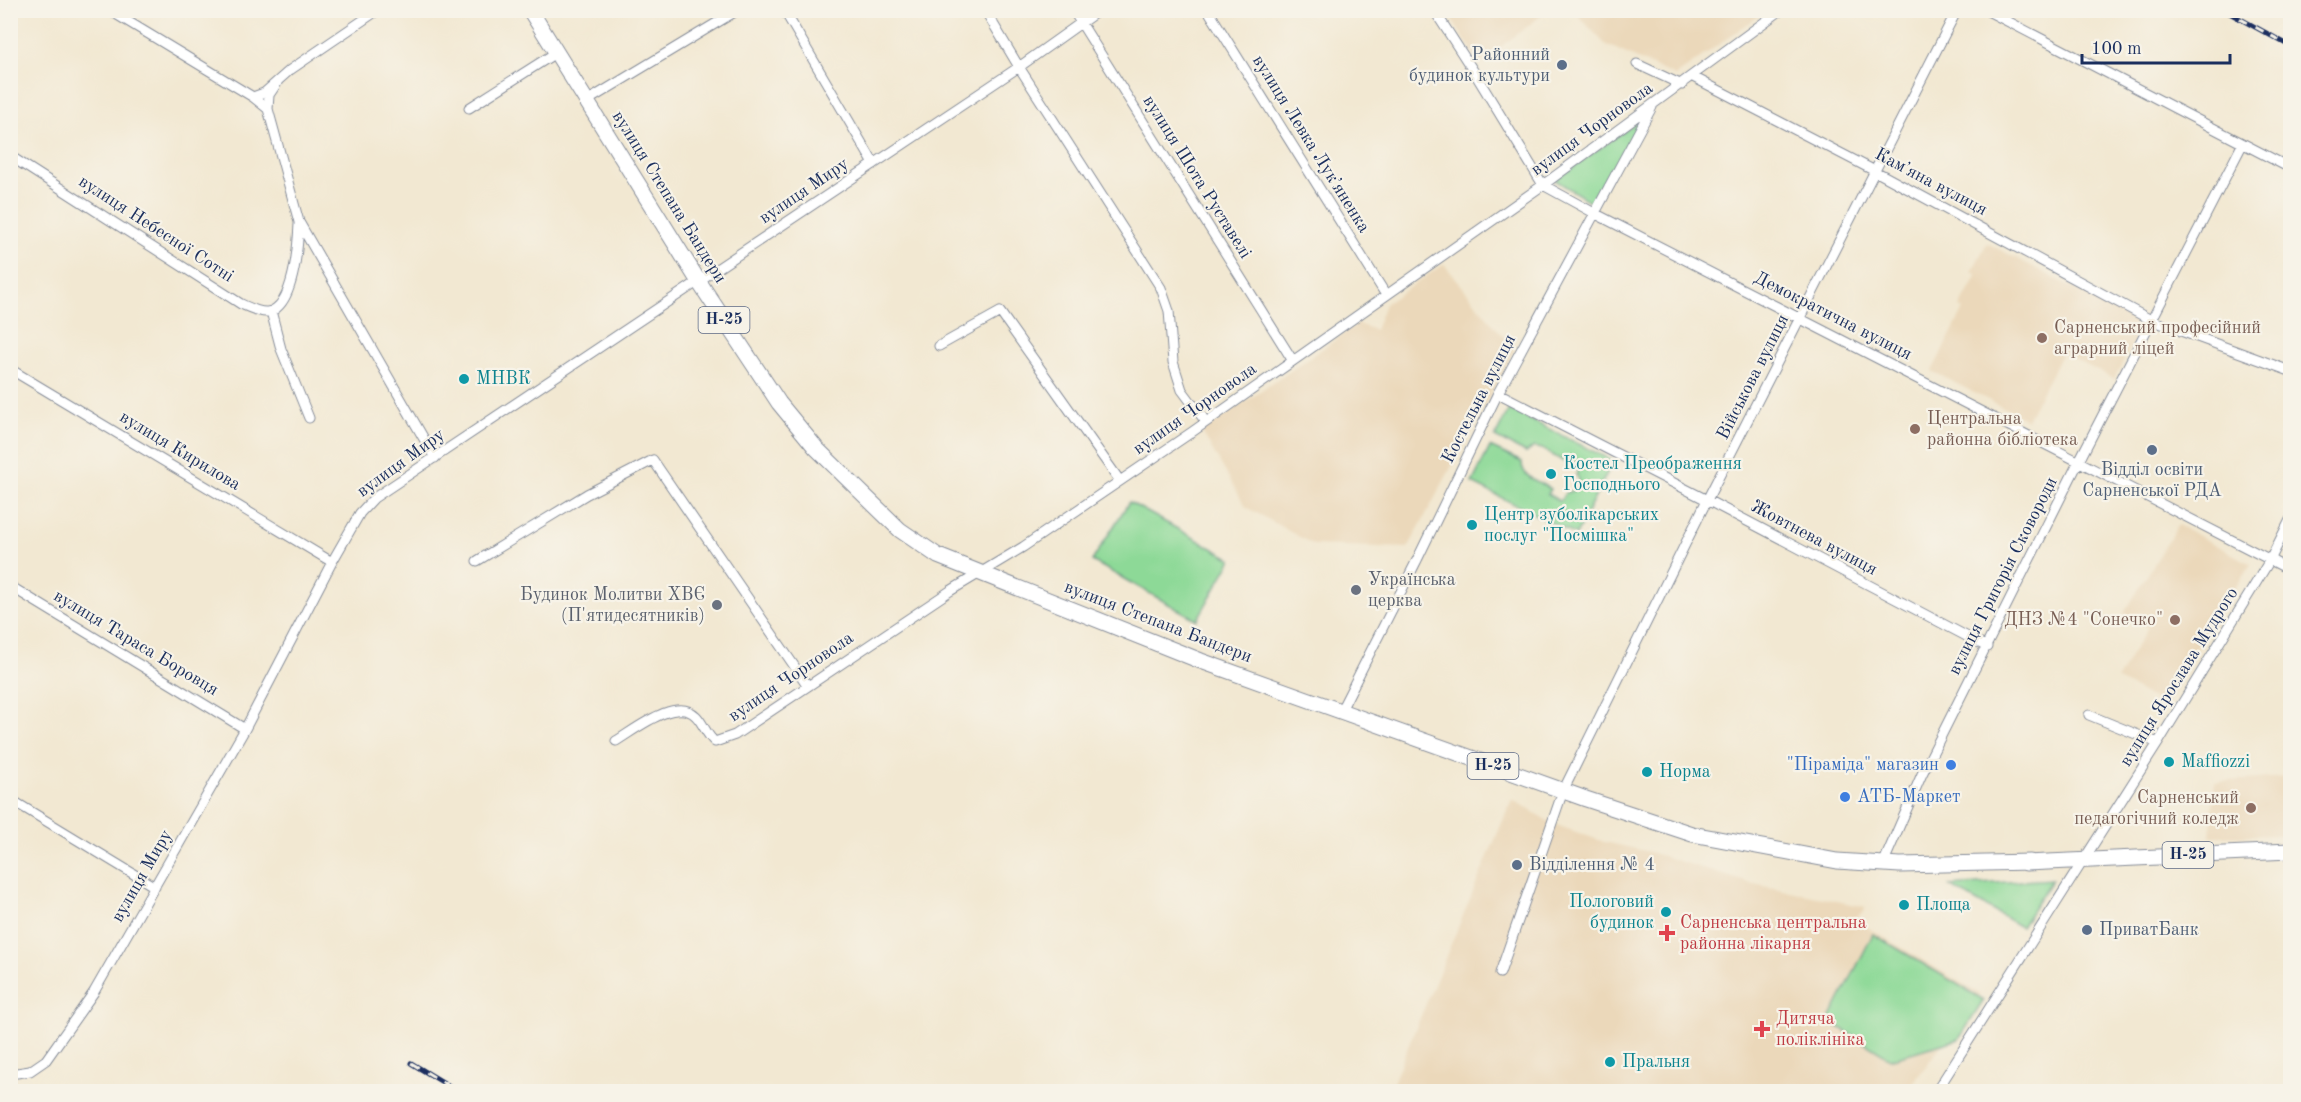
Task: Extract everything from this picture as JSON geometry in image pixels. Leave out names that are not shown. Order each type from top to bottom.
[{"type":"main road","name":"вулиця Степана Бандери","points":[[530,10],[699,282],[779,403],[816,448],[900,530],[938,556],[1201,661],[1563,791],[1692,834],[1837,861],[1883,864],[2028,862],[2290,851]]},
{"type":"street","points":[[108,10],[254,97],[268,109]]},
{"type":"street","points":[[254,97],[264,93],[290,70],[378,10]]},
{"type":"street","points":[[587,101],[738,10]]},
{"type":"street","points":[[784,10],[874,164]]},
{"type":"street","points":[[985,10],[1019,68],[1161,288],[1169,311],[1173,362],[1182,390],[1206,422]]},
{"type":"street","name":"вулиця Шота Руставелі","points":[[1073,10],[1293,361]]},
{"type":"street","name":"вулиця Миру","points":[[10,1071],[17,1073],[30,1071],[46,1060],[94,992],[245,729],[332,562],[360,513],[374,498],[531,391],[699,282],[1019,68],[1100,10]]},
{"type":"street","name":"вулиця Левка Лукʼяненка","points":[[1208,10],[1386,295]]},
{"type":"street","name":"Демократична вулиця","points":[[1434,10],[1543,184],[1596,214],[2290,570]]},
{"type":"street","name":"вулиця Чорновола","points":[[616,741],[669,710],[683,709],[696,716],[707,735],[715,742],[725,740],[978,573],[1023,547],[1206,422],[1682,85],[1781,10]]},
{"type":"street","name":"Військова вулиця","points":[[1500,973],[1563,791],[1707,500],[1957,10]]},
{"type":"street","points":[[1986,10],[2290,168]]},
{"type":"street","points":[[469,108],[557,52]]},
{"type":"street","points":[[1637,64],[1682,85]]},
{"type":"street","name":"Камʼяна вулиця","points":[[1693,77],[1875,171],[2151,320],[2290,371]]},
{"type":"street","points":[[276,83],[269,95],[268,109],[299,222],[435,458]]},
{"type":"street","name":"Костельна вулиця","points":[[1340,712],[1498,393],[1653,105]]},
{"type":"street","name":"вулиця Григорія Сковороди","points":[[1883,864],[1922,774],[2079,461],[2242,145]]},
{"type":"street","name":"вулиця Небесної Сотні","points":[[10,156],[241,304],[266,313],[271,311]]},
{"type":"street","points":[[299,222],[298,253],[284,301],[271,311],[281,349],[309,418]]},
{"type":"street","points":[[298,253],[309,251],[316,253]]},
{"type":"street","points":[[939,346],[1000,312],[1120,481]]},
{"type":"street","name":"вулиця Кирилова","points":[[10,369],[332,562]]},
{"type":"street","name":"Жовтнева вулиця","points":[[1498,393],[1987,647]]},
{"type":"street","points":[[477,561],[587,494],[653,460],[808,686]]},
{"type":"street","name":"вулиця Ярослава Мудрого","points":[[1936,1092],[2158,743],[2270,560],[2290,520]]},
{"type":"street","name":"вулиця Тараса Боровця","points":[[10,586],[245,729]]},
{"type":"street","points":[[2090,715],[2158,743]]},
{"type":"street","points":[[10,799],[155,887]]},
{"type":"shaded area","points":[[1446,11],[1547,11],[1480,63]]},
{"type":"shaded area","points":[[1574,11],[1765,11],[1675,76],[1605,44]]},
{"type":"shaded area","name":"Сарненський професійний аграрний ліцей","points":[[1987,243],[2143,324],[2114,379],[2062,353],[2027,420],[1932,371],[1964,309],[1960,307],[1977,275],[1972,271]]},
{"type":"shaded area","points":[[1444,264],[1514,350],[1408,548],[1314,545],[1246,507],[1202,432],[1358,324],[1375,330],[1385,304]]},
{"type":"shaded area","name":"ДНЗ №4 \"Сонечко\"","points":[[2178,525],[2251,564],[2160,703],[2117,679],[2148,627],[2124,613]]},
{"type":"shaded area","name":"Сарненський педагогічний коледж","points":[[2290,769],[2290,835],[2210,836],[2215,782],[2286,777]]},
{"type":"shaded area","name":"Сарненська центральна районна лікарня","points":[[1512,799],[1551,823],[1604,842],[1650,852],[1749,883],[1866,907],[1855,920],[1980,994],[1907,1091],[1389,1092]]},
{"type":"green space","points":[[1643,118],[1594,204],[1555,180]]},
{"type":"green space","points":[[1509,409],[1613,461],[1576,535],[1472,483],[1490,447],[1522,462],[1524,472],[1551,489],[1548,494],[1559,501],[1566,492],[1573,491],[1577,487],[1576,475],[1580,464],[1569,458],[1566,463],[1534,447],[1526,453],[1495,437]]},
{"type":"green space","points":[[1129,502],[1232,559],[1197,620],[1092,561]]},
{"type":"green space","points":[[2052,879],[2021,927],[1950,886]]},
{"type":"green space","points":[[1873,934],[1984,1000],[1959,1039],[1890,1059],[1829,1021]]},
{"type":"railway","points":[[2224,10],[2290,46]]},
{"type":"railway","points":[[411,1063],[459,1092]]},
{"type":"place","name":"Районний будинок культури","points":[[1562,65]]},
{"type":"place","name":"Сарненський професійний аграрний ліцей","points":[[2042,338]]},
{"type":"place","name":"МНВК","points":[[464,379]]},
{"type":"place","name":"Центральна районна бібліотека","points":[[1915,429]]},
{"type":"place","name":"Відділ освіти Сарненської РДА","points":[[2152,450]]},
{"type":"place","name":"Костел Преображення Господнього","points":[[1551,474]]},
{"type":"place","name":"Центр зуболікарських послуг \"Посмішка\"","points":[[1472,525]]},
{"type":"place","name":"Українська церква","points":[[1356,590]]},
{"type":"place","name":"Будинок Молитви ХВЄ (П'ятидесятників)","points":[[717,605]]},
{"type":"place","name":"ДНЗ №4 \"Сонечко\"","points":[[2175,620]]},
{"type":"place","name":"Maffiozzi","points":[[2169,762]]},
{"type":"place","name":"\"Піраміда\" магазин","points":[[1951,765]]},
{"type":"place","name":"Норма","points":[[1647,772]]},
{"type":"place","name":"АТБ-Маркет","points":[[1845,797]]},
{"type":"place","name":"Сарненський педагогічний коледж","points":[[2251,808]]},
{"type":"place","name":"Відділення № 4","points":[[1517,865]]},
{"type":"place","name":"Площа","points":[[1904,905]]},
{"type":"place","name":"Пологовий будинок","points":[[1666,912]]},
{"type":"place","name":"ПриватБанк","points":[[2087,930]]},
{"type":"place","name":"Сарненська центральна районна лікарня","points":[[1667,933]]},
{"type":"place","name":"Дитяча поліклініка","points":[[1762,1029]]},
{"type":"place","name":"Пральня","points":[[1610,1062]]}]
